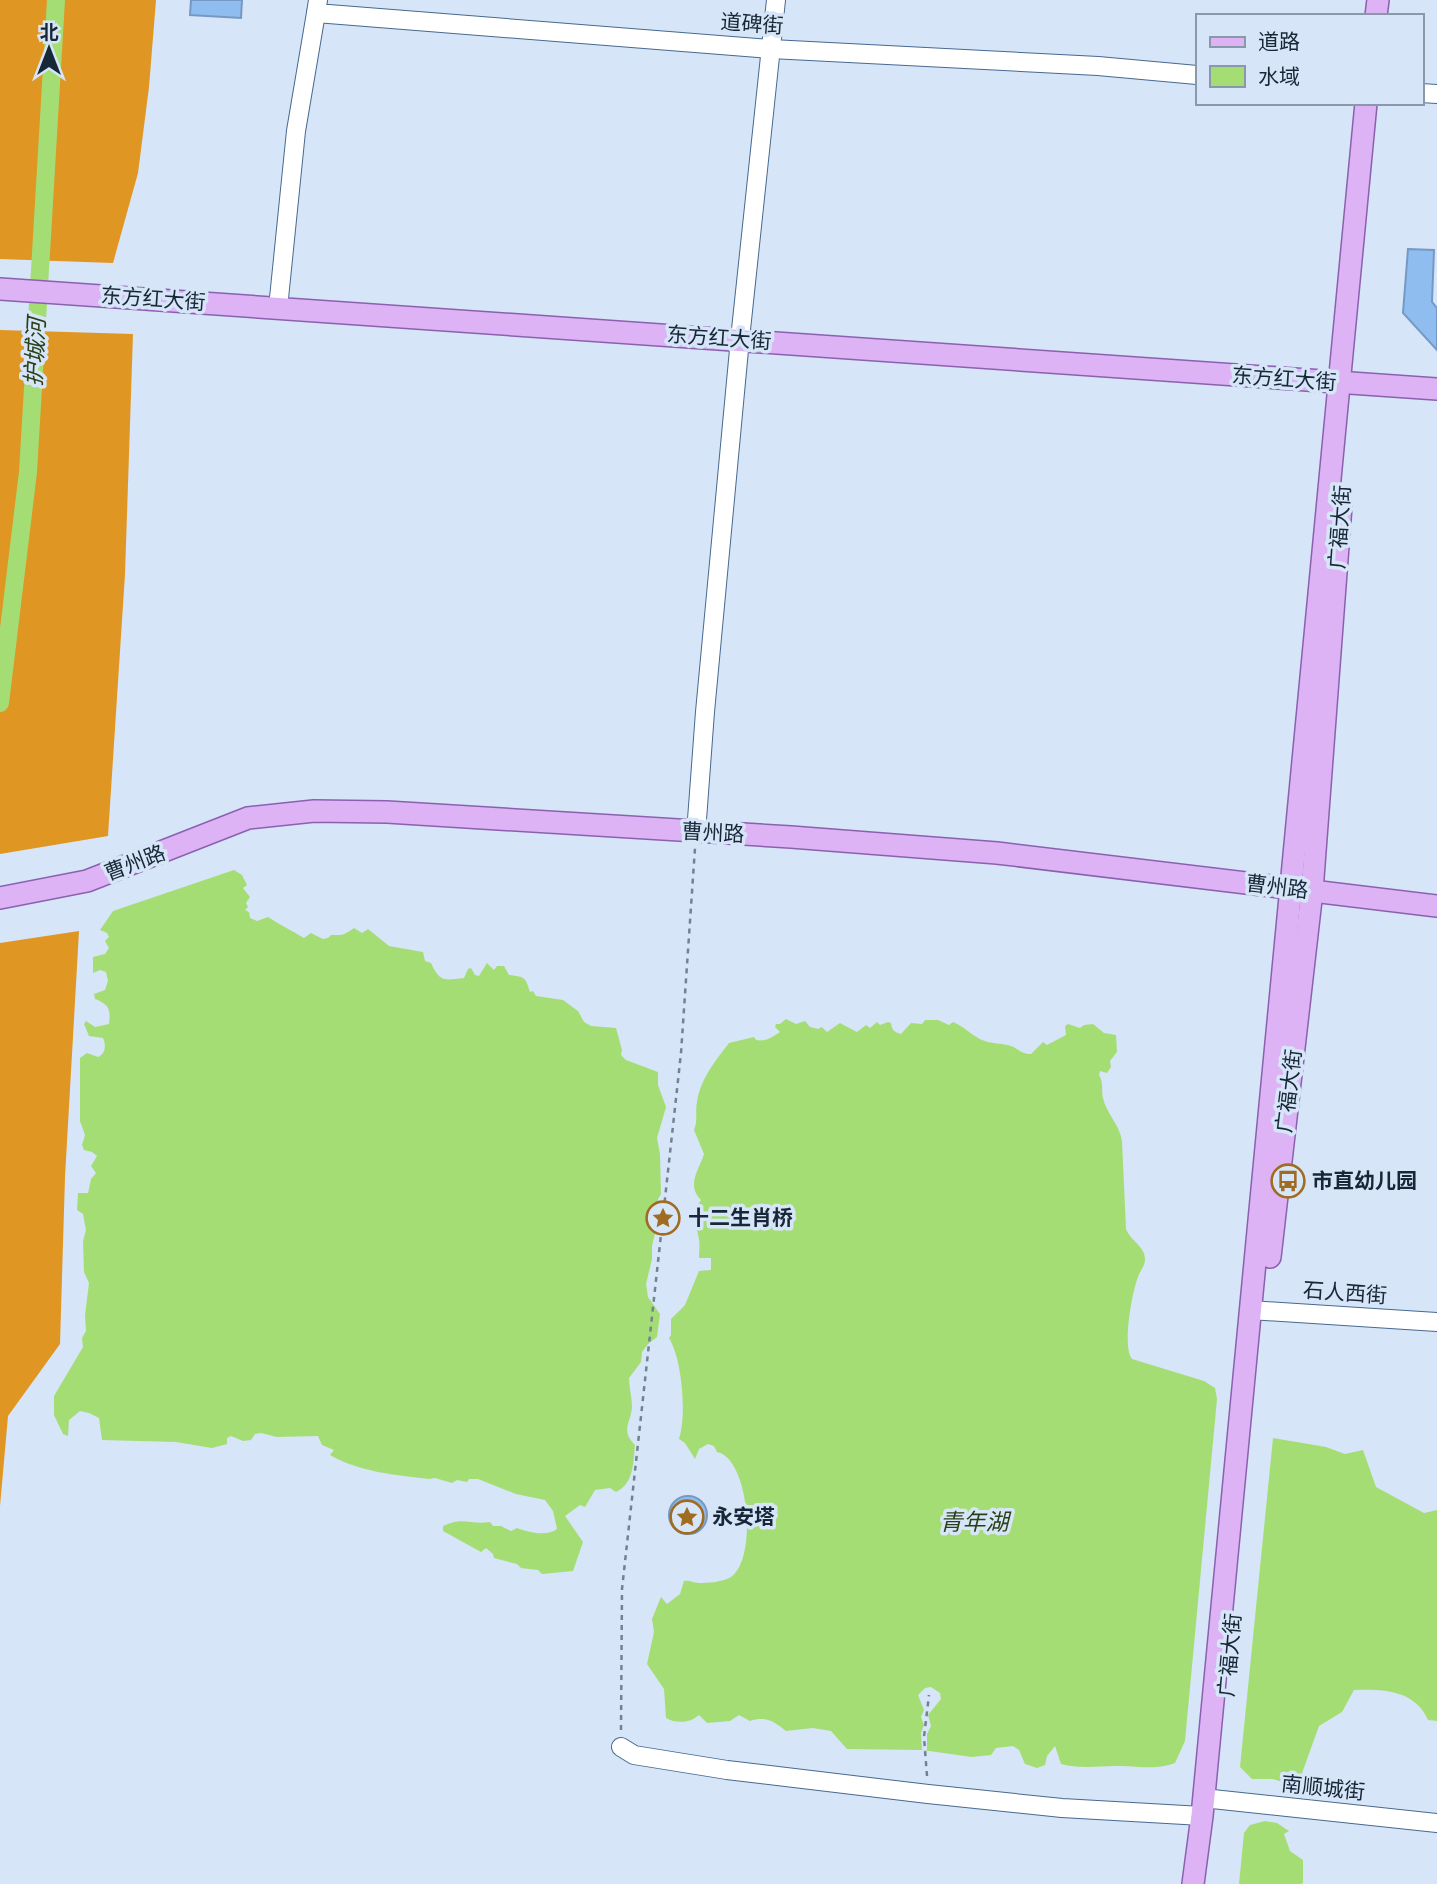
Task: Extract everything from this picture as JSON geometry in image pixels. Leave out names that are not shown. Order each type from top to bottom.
[{"type":"main road","name":"广福大街","points":[[1193,1884],[1207,1804],[1257,1311],[1291,889],[1366,105]]},
{"type":"main road","name":"东方红大街","points":[[0,289],[1437,389]]},
{"type":"main road","name":"广福大街","points":[[1257,1311],[1312,891],[1348,414],[1339,383]]},
{"type":"main road","name":"曹州路","points":[[9,896],[87,881],[248,818],[314,811],[387,812],[791,837],[997,853],[1437,906]]},
{"type":"main road","name":"广福大街","points":[[1207,1804],[1207,1884]]},
{"type":"street","points":[[696,832],[740,339],[776,0]]},
{"type":"street","points":[[278,308],[296,131],[317,6]]},
{"type":"street","name":"道碑街","points":[[317,6],[771,49],[1098,66],[1196,75]]},
{"type":"street","name":"石人西街","points":[[1257,1311],[1437,1322]]},
{"type":"street","name":"南顺城街","points":[[621,1747],[634,1755],[727,1770],[1062,1808],[1207,1804],[1437,1823]]},
{"type":"path","points":[[621,1747],[622,1589],[681,1053],[696,832]]},
{"type":"path","points":[[928,1794],[924,1737],[929,1696]]},
{"type":"shaded area","points":[[0,0],[156,0],[138,173],[113,263],[0,259]]},
{"type":"shaded area","points":[[0,330],[133,334],[125,574],[108,836],[0,854]]},
{"type":"shaded area","points":[[79,931],[65,1177],[60,1344],[8,1416],[0,1506],[0,943]]},
{"type":"water","points":[[234,870],[242,875],[247,885],[243,888],[250,897],[245,910],[249,912],[250,918],[257,921],[268,917],[304,938],[311,933],[323,939],[331,935],[343,935],[354,928],[362,933],[368,929],[389,946],[423,952],[425,961],[431,963],[437,974],[444,979],[464,978],[471,968],[475,975],[479,976],[487,963],[494,970],[497,966],[504,966],[509,975],[524,979],[530,992],[533,991],[536,996],[563,1000],[578,1011],[584,1022],[591,1026],[616,1028],[621,1055],[626,1060],[658,1072],[658,1085],[666,1107],[657,1138],[661,1194],[658,1199],[658,1221],[646,1284],[648,1297],[660,1314],[657,1337],[642,1352],[641,1362],[629,1378],[632,1407],[627,1431],[635,1445],[633,1466],[626,1484],[616,1492],[610,1488],[595,1490],[585,1507],[580,1505],[565,1516],[583,1542],[573,1571],[542,1574],[538,1570],[521,1568],[517,1564],[494,1558],[486,1548],[481,1552],[443,1531],[443,1526],[462,1521],[490,1522],[493,1526],[501,1526],[511,1531],[517,1528],[548,1533],[557,1529],[553,1511],[545,1500],[516,1494],[478,1479],[469,1479],[467,1482],[457,1480],[452,1483],[435,1478],[365,1469],[330,1455],[334,1450],[322,1445],[318,1436],[277,1437],[261,1433],[255,1434],[251,1440],[243,1441],[231,1436],[227,1438],[227,1444],[212,1448],[176,1442],[102,1440],[99,1418],[80,1411],[69,1420],[68,1436],[63,1434],[54,1415],[54,1396],[83,1347],[89,1283],[84,1272],[83,1241],[86,1230],[83,1214],[77,1210],[78,1193],[88,1193],[91,1179],[96,1173],[91,1166],[97,1156],[84,1150],[82,1145],[85,1135],[80,1121],[80,1058],[87,1053],[98,1057],[105,1049],[103,1038],[89,1036],[84,1024],[86,1021],[95,1027],[109,1024],[110,1019],[108,1008],[95,999],[94,994],[105,990],[108,981],[106,972],[100,970],[93,973],[93,957],[105,954],[109,948],[105,941],[109,937],[107,933],[100,930],[113,911]]},
{"type":"water","name":"青年湖","points":[[786,1019],[796,1024],[805,1021],[810,1027],[822,1027],[827,1032],[840,1023],[857,1032],[866,1025],[870,1028],[877,1022],[880,1025],[888,1022],[901,1034],[911,1023],[922,1024],[925,1020],[938,1020],[949,1025],[953,1022],[982,1040],[1011,1046],[1031,1054],[1043,1042],[1047,1045],[1066,1035],[1065,1026],[1068,1024],[1080,1028],[1093,1024],[1104,1033],[1116,1035],[1117,1052],[1110,1061],[1111,1067],[1107,1073],[1100,1071],[1099,1075],[1102,1095],[1122,1141],[1126,1229],[1145,1256],[1131,1306],[1129,1353],[1132,1359],[1204,1381],[1215,1388],[1217,1399],[1185,1741],[1175,1763],[1153,1767],[1068,1766],[1061,1764],[1055,1746],[1047,1756],[1045,1765],[1037,1768],[1025,1764],[1019,1750],[1013,1746],[996,1748],[991,1755],[972,1757],[922,1750],[847,1749],[831,1731],[813,1728],[786,1731],[765,1719],[750,1721],[739,1715],[730,1721],[707,1723],[699,1715],[683,1722],[666,1718],[664,1689],[647,1664],[654,1632],[652,1619],[661,1597],[667,1604],[680,1594],[684,1581],[711,1582],[731,1577],[745,1550],[747,1531],[743,1489],[728,1458],[708,1444],[699,1449],[695,1459],[685,1443],[679,1439],[683,1416],[682,1387],[677,1359],[669,1338],[671,1319],[685,1305],[699,1271],[711,1270],[711,1258],[699,1258],[699,1241],[694,1220],[701,1200],[694,1189],[694,1183],[704,1154],[694,1130],[697,1102],[705,1078],[729,1043],[754,1037],[756,1040],[769,1039],[780,1032],[775,1027],[776,1024]]},
{"type":"water","points":[[1273,1438],[1326,1447],[1345,1454],[1363,1450],[1376,1487],[1424,1513],[1437,1510],[1437,1721],[1428,1720],[1415,1703],[1397,1693],[1354,1690],[1342,1712],[1319,1726],[1301,1776],[1289,1784],[1273,1779],[1252,1779],[1240,1767]]},
{"type":"water","points":[[1265,1821],[1277,1823],[1289,1831],[1284,1834],[1290,1851],[1303,1860],[1303,1883],[1239,1884],[1244,1833],[1250,1825]]},
{"type":"pier","points":[[931,1687],[940,1693],[941,1699],[928,1715],[931,1726],[927,1734],[927,1750],[922,1750],[921,1733],[924,1725],[921,1717],[924,1710],[918,1695],[925,1688]]},
{"type":"building","points":[[191,0],[242,0],[241,18],[190,15]]},
{"type":"building","points":[[1408,249],[1434,250],[1432,302],[1437,308],[1437,350],[1403,313]]},
{"type":"building","points":[[688,1496],[702,1501],[707,1515],[702,1529],[688,1534],[674,1529],[669,1515],[674,1501]]},
{"type":"waterway","name":"护城河","points":[[0,703],[28,472],[56,0]]},
{"type":"place","name":"市直幼儿园","points":[[1288,1181]]},
{"type":"place","name":"十二生肖桥","points":[[663,1218]]},
{"type":"place","name":"永安塔","points":[[687,1517]]}]
